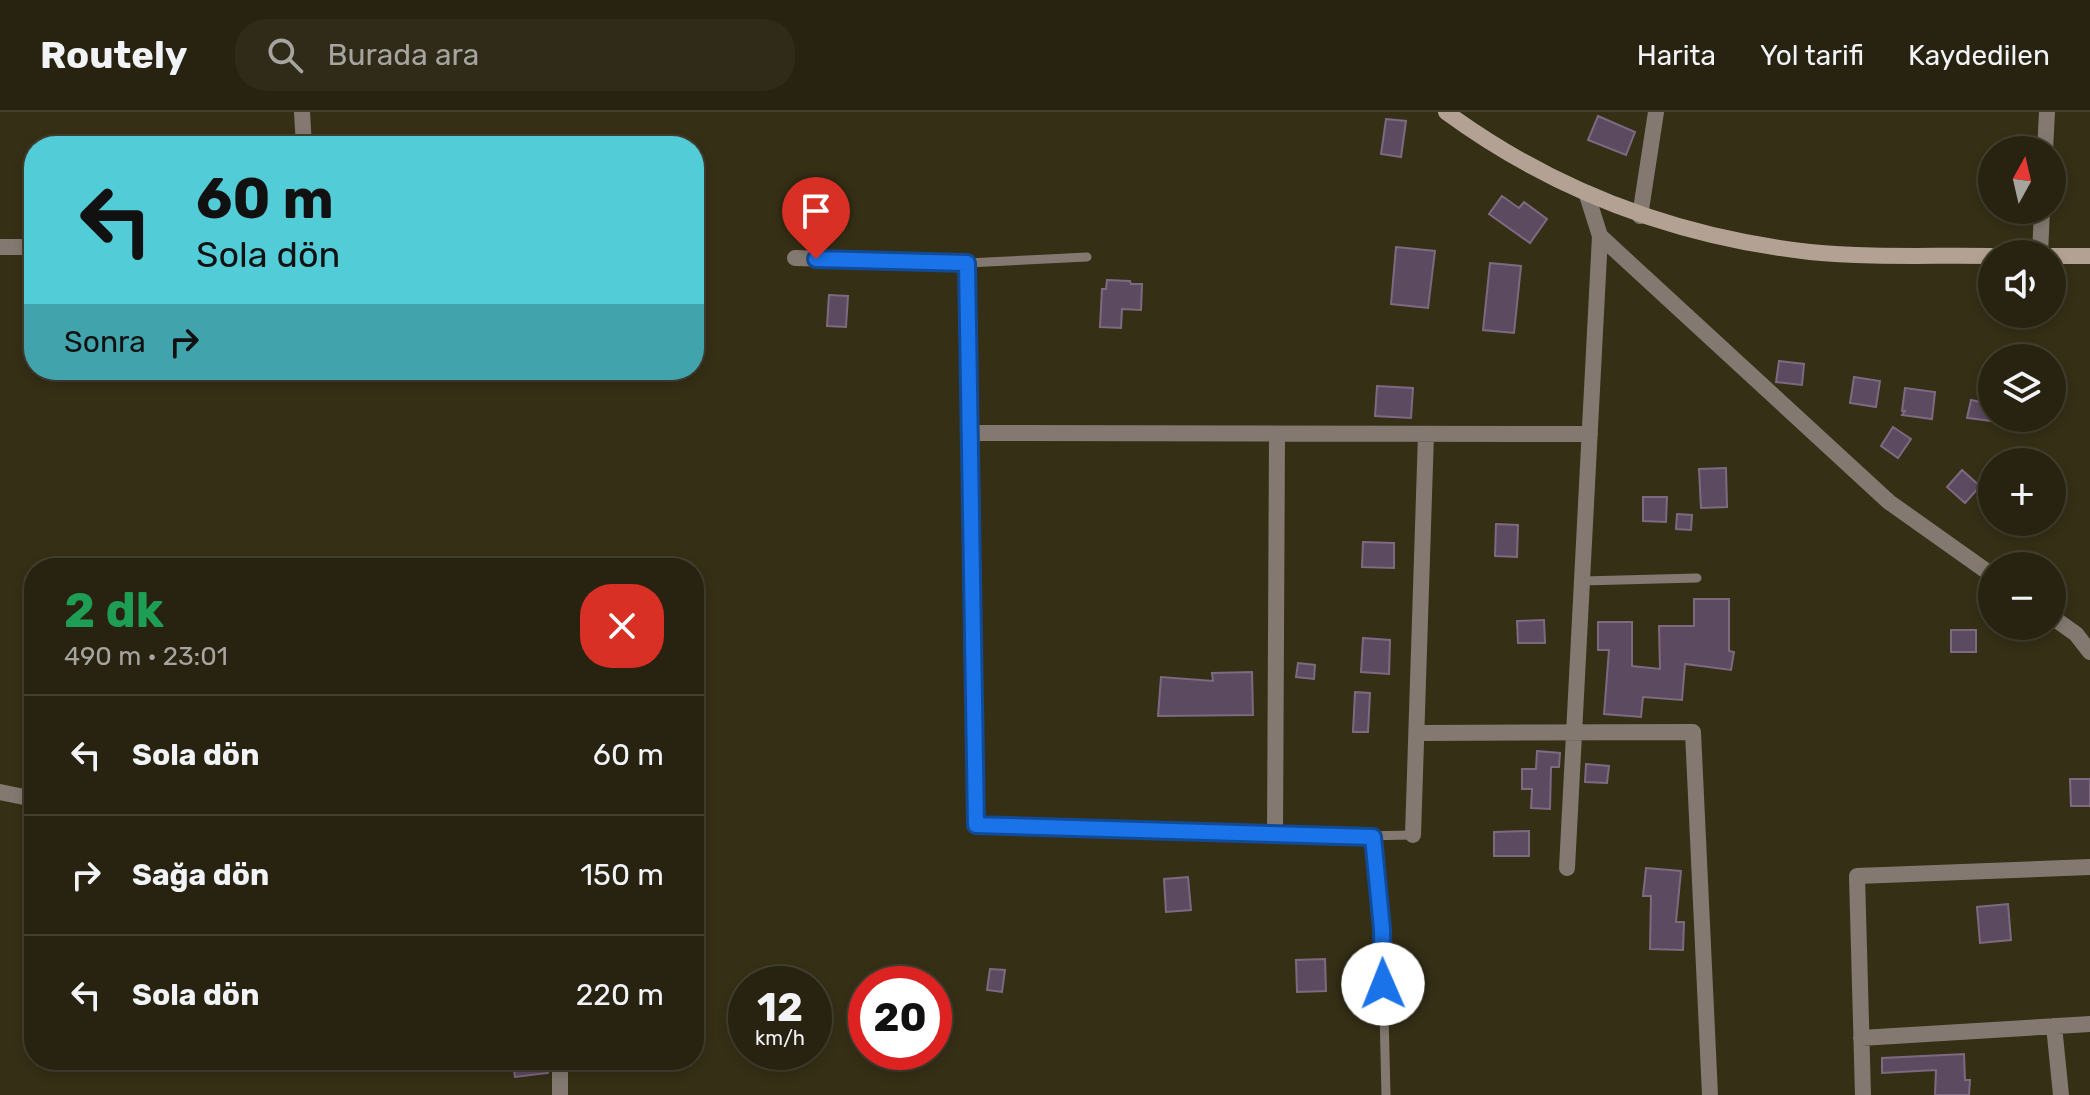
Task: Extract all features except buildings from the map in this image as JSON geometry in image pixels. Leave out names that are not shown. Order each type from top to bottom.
[{"type":"main road","points":[[1446,112],[1516,158],[1587,195],[1640,216],[1741,243],[1813,252],[1978,256]]},
{"type":"main road","points":[[2066,256],[2090,256]]},
{"type":"street","points":[[302,112],[303,136]]},
{"type":"street","points":[[1640,216],[1656,112]]},
{"type":"street","points":[[2046,136],[2047,112]]},
{"type":"street","points":[[1567,868],[1600,236],[1587,195]]},
{"type":"street","points":[[1600,236],[1889,502],[1978,565]]},
{"type":"street","points":[[0,247],[24,247]]},
{"type":"street","points":[[795,258],[967,263],[976,825]]},
{"type":"street","points":[[971,433],[1590,434]]},
{"type":"street","points":[[1413,835],[1426,434]]},
{"type":"street","points":[[1275,836],[1277,435]]},
{"type":"street","points":[[2066,627],[2090,652]]},
{"type":"street","points":[[1417,733],[1693,732],[1710,1095]]},
{"type":"street","points":[[0,792],[24,797]]},
{"type":"street","points":[[1863,1095],[1857,876],[2090,867]]},
{"type":"street","points":[[1861,1038],[2090,1024]]},
{"type":"street","points":[[2054,1026],[2061,1095]]},
{"type":"street","points":[[560,1070],[560,1095]]},
{"type":"lane","points":[[967,263],[1087,257]]},
{"type":"lane","points":[[1582,581],[1697,578]]},
{"type":"lane","points":[[976,825],[1275,836],[1413,835]]},
{"type":"lane","points":[[1373,837],[1382,929],[1386,1095]]},
{"type":"route","points":[[816,259],[967,263],[976,825],[1373,837],[1382,929],[1383,984]]}]
